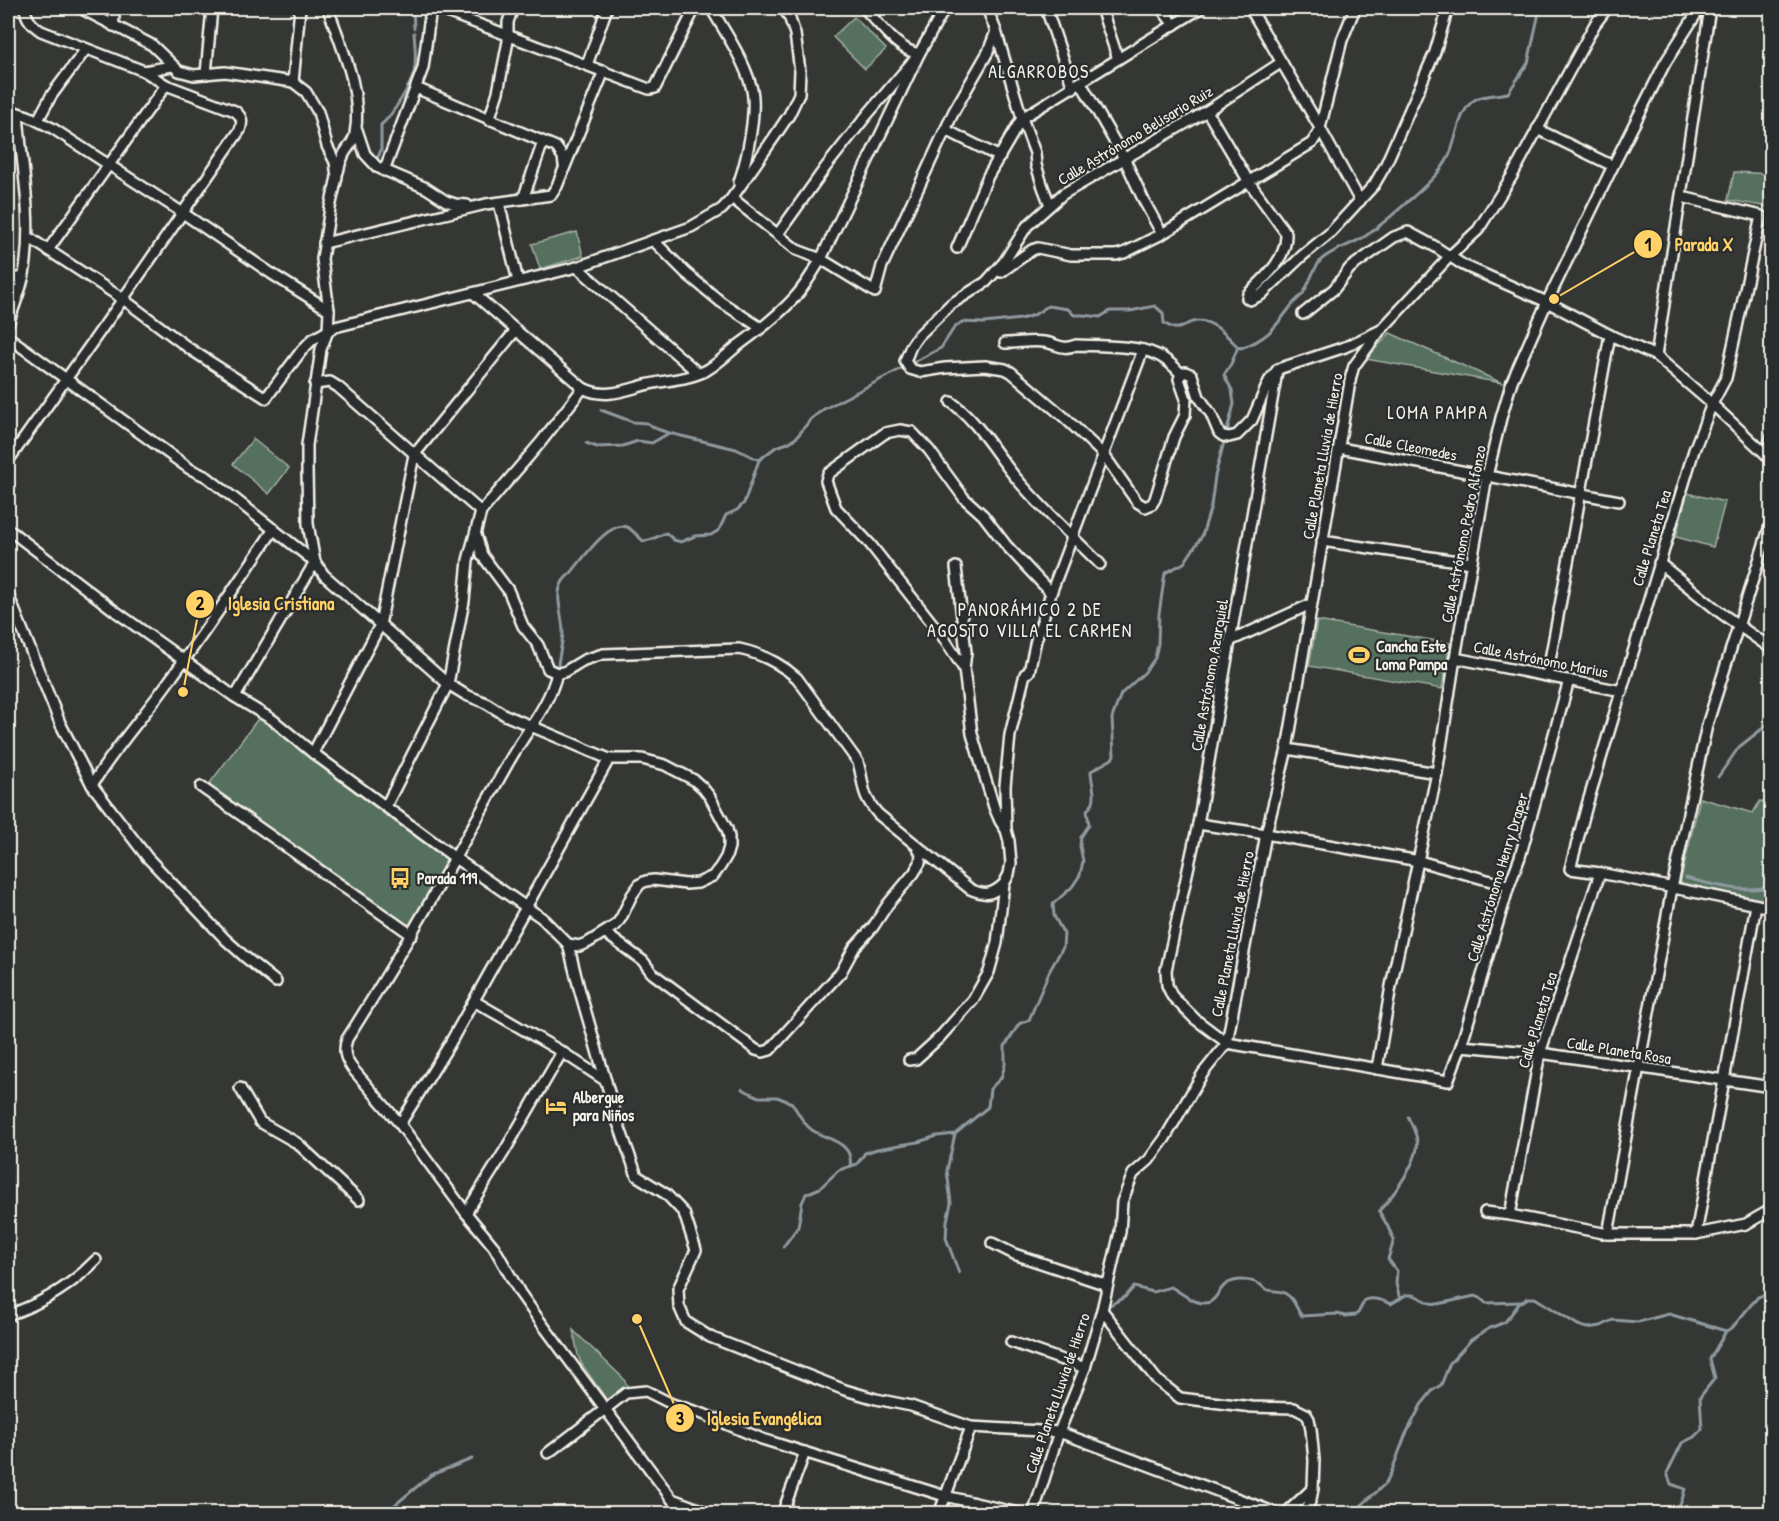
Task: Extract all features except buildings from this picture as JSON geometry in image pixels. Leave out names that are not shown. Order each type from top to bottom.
[{"type":"street","points":[[8,461],[183,213],[240,130],[242,123],[241,116],[235,111],[166,85],[144,71],[41,31],[29,21],[25,8]]},
{"type":"street","points":[[80,8],[152,45],[179,71],[194,75],[225,72],[293,82],[306,92],[318,112],[327,146],[335,162],[337,177]]},
{"type":"street","points":[[113,26],[115,8]]},
{"type":"street","points":[[207,74],[212,8]]},
{"type":"street","points":[[293,82],[300,8]]},
{"type":"street","points":[[235,697],[315,562],[308,524],[307,470],[315,384],[321,349],[328,331],[329,310],[323,274],[324,243],[343,156],[355,135],[357,104],[350,71],[328,8]]},
{"type":"street","points":[[384,171],[423,68],[431,8]]},
{"type":"street","points":[[436,8],[649,89],[655,88],[695,8]]},
{"type":"street","points":[[489,120],[498,92],[513,8]]},
{"type":"street","points":[[587,65],[607,8]]},
{"type":"street","points":[[711,8],[742,63],[753,98],[749,148],[739,184],[732,198]]},
{"type":"street","points":[[28,237],[123,299],[190,349],[266,398],[302,350],[313,339],[335,327],[578,267],[692,227],[722,209],[789,115],[799,94],[800,71],[795,34],[784,8]]},
{"type":"street","points":[[864,8],[900,45],[909,52],[919,54]]},
{"type":"street","points":[[987,8],[1050,206]]},
{"type":"street","points":[[1046,8],[1077,85],[1125,159],[1162,234]]},
{"type":"street","points":[[1101,8],[1118,59]]},
{"type":"street","points":[[1161,8],[1173,25]]},
{"type":"street","points":[[957,248],[988,176],[1022,118],[1201,8]]},
{"type":"street","points":[[1250,8],[1360,201]]},
{"type":"street","points":[[986,282],[1038,248],[1071,255],[1124,253],[1162,234],[1312,143],[1320,128],[1342,40],[1355,8]]},
{"type":"street","points":[[1207,111],[1249,182],[1286,233],[1287,243],[1272,270],[1248,294],[1247,298],[1250,300],[1261,295],[1329,234],[1374,185],[1385,166],[1435,52],[1448,8]]},
{"type":"street","points":[[1005,343],[1042,342],[1061,348],[1076,345],[1143,350],[1156,354],[1173,365],[1181,374],[1185,372],[1192,375],[1199,397],[1211,414],[1219,433],[1229,437],[1237,435],[1252,420],[1269,381],[1278,369],[1345,347],[1381,330],[1450,256],[1478,230],[1502,193],[1590,34],[1607,8]]},
{"type":"street","name":"Calle Astrónomo Pedro Alfonzo","points":[[1377,1069],[1391,986],[1437,773],[1487,476],[1512,381],[1547,302],[1665,63],[1701,8]]},
{"type":"street","points":[[1656,356],[1710,8]]},
{"type":"street","points":[[472,293],[583,388],[593,393],[602,394],[708,369],[761,328],[807,283],[821,259],[942,9]]},
{"type":"street","points":[[732,198],[797,250],[821,259],[875,292],[882,266],[954,111],[988,52],[996,31]]},
{"type":"street","points":[[38,120],[51,96],[86,49]]},
{"type":"street","points":[[778,234],[825,168],[919,54]]},
{"type":"street","name":"Calle Astrónomo Belisario Ruiz","points":[[1181,374],[1179,379],[1186,399],[1185,415],[1174,437],[1155,499],[1152,504],[1144,507],[1137,502],[1104,455],[1017,377],[1005,369],[961,366],[920,372],[910,369],[905,361],[918,336],[951,304],[986,282],[1004,262],[1027,226],[1063,194],[1207,111],[1282,62]]},
{"type":"street","points":[[144,71],[172,66]]},
{"type":"street","points":[[356,124],[366,154],[377,167],[426,188],[446,201],[455,204],[486,204],[550,195],[557,186],[604,71]]},
{"type":"street","points":[[48,250],[166,85]]},
{"type":"street","points":[[416,88],[561,151],[564,168]]},
{"type":"street","points":[[1307,106],[1318,112],[1323,110],[1328,102]]},
{"type":"street","points":[[8,110],[38,120],[329,310]]},
{"type":"street","points":[[8,324],[23,278],[28,237],[26,187],[18,113]]},
{"type":"street","points":[[1537,129],[1613,166]]},
{"type":"street","points":[[946,130],[1000,157]]},
{"type":"street","points":[[523,199],[543,142]]},
{"type":"street","name":"Calle Planeta Tea","points":[[1510,1215],[1540,1053],[1600,873],[1570,869],[1694,450],[1712,404],[1726,378],[1761,216],[1682,197]]},
{"type":"street","points":[[498,203],[518,281]]},
{"type":"street","points":[[324,243],[486,204]]},
{"type":"street","points":[[1304,314],[1334,289],[1350,268],[1394,237],[1408,232],[1463,265],[1547,302],[1656,356],[1769,457]]},
{"type":"street","points":[[653,240],[686,273],[721,302],[761,328]]},
{"type":"street","points":[[578,267],[698,373]]},
{"type":"street","points":[[8,278],[23,278]]},
{"type":"street","points":[[312,753],[380,625],[414,455],[516,330]]},
{"type":"street","name":"Calle Planeta Lluvia de Hierro","points":[[1033,1514],[1059,1432],[1085,1368],[1102,1310],[1120,1232],[1122,1202],[1133,1174],[1149,1160],[1165,1138],[1203,1072],[1227,1043],[1266,834],[1287,749],[1354,366],[1381,330]]},
{"type":"street","points":[[1547,676],[1610,335]]},
{"type":"street","points":[[8,337],[190,469],[207,477],[315,562],[324,575],[448,684],[505,715],[609,759],[642,759],[665,765],[694,780],[703,788],[727,829],[729,837],[726,857],[713,876],[698,883],[686,884],[654,880],[639,884],[615,925],[605,933],[579,946],[568,944]]},
{"type":"street","points":[[476,535],[482,555],[508,590],[523,626],[538,645],[548,669],[557,673],[564,672],[592,656],[603,654],[739,649],[766,657],[797,678],[858,762],[863,789],[869,803],[878,814],[970,889],[981,894],[990,894],[1004,884],[1011,863],[1006,830],[1005,786],[1010,735],[1025,674],[1029,672],[1032,665],[1036,640],[1071,536],[1143,350]]},
{"type":"street","name":"Calle Astrónomo Azarquiel","points":[[1227,1043],[1180,1006],[1167,985],[1166,970],[1198,824],[1278,369]]},
{"type":"street","points":[[315,384],[330,382],[338,387],[480,512]]},
{"type":"street","points":[[387,806],[448,684],[464,601],[468,560],[480,512],[541,442],[583,388]]},
{"type":"street","points":[[951,402],[962,409],[1016,478],[1100,564]]},
{"type":"street","points":[[964,669],[943,637],[870,544],[836,508],[826,481],[828,474],[885,433],[900,430],[912,432],[929,450],[964,498],[983,515],[1051,593]]},
{"type":"street","points":[[1769,457],[1772,436]]},
{"type":"street","name":"Calle Cleomedes","points":[[1340,448],[1619,501]]},
{"type":"street","points":[[1608,1234],[1672,888],[1707,725],[1772,519]]},
{"type":"street","points":[[8,529],[115,611],[235,697],[273,720],[312,753],[455,858],[542,918],[568,944],[617,1120],[637,1176],[666,1194],[684,1213],[696,1250],[678,1289],[679,1306],[686,1322],[710,1337],[845,1390],[911,1406],[970,1426],[1059,1432],[1279,1514]]},
{"type":"street","points":[[92,785],[123,739],[139,722],[185,660],[274,530]]},
{"type":"street","points":[[1322,541],[1471,563]]},
{"type":"street","points":[[1659,563],[1772,649]]},
{"type":"street","points":[[956,567],[966,652],[964,669],[974,742],[994,807],[1006,830]]},
{"type":"street","points":[[8,594],[60,723],[92,785],[147,857],[225,939],[276,982]]},
{"type":"street","points":[[1230,641],[1311,604]]},
{"type":"street","name":"Calle Astrónomo Marius","points":[[1455,658],[1622,691]]},
{"type":"street","points":[[557,673],[554,687],[541,711],[518,745],[412,935],[347,1039],[344,1053],[352,1068],[400,1124],[466,1213],[494,1246],[520,1293],[683,1514]]},
{"type":"street","name":"Calle Astrónomo Henry Draper","points":[[1377,1069],[1448,1081],[1520,857],[1569,680]]},
{"type":"street","points":[[1287,749],[1437,773]]},
{"type":"street","points":[[400,1124],[450,1045],[609,759]]},
{"type":"street","points":[[201,787],[412,935]]},
{"type":"street","points":[[1198,824],[1419,861],[1509,886]]},
{"type":"street","points":[[605,933],[643,961],[652,973],[756,1050],[763,1052],[770,1050],[842,972],[854,948],[873,927],[920,863],[921,854],[917,845]]},
{"type":"street","points":[[1600,873],[1772,908]]},
{"type":"street","points":[[909,1060],[916,1059],[939,1038],[981,987],[995,954],[1004,884]]},
{"type":"street","points":[[1696,1234],[1756,905]]},
{"type":"street","points":[[474,1001],[562,1052],[606,1081]]},
{"type":"street","points":[[1227,1043],[1377,1069]]},
{"type":"street","name":"Calle Planeta Rosa","points":[[1461,1046],[1540,1053],[1772,1086]]},
{"type":"street","points":[[466,1213],[562,1052]]},
{"type":"street","points":[[240,1088],[260,1122],[297,1143],[358,1200]]},
{"type":"street","points":[[1485,1212],[1608,1234],[1696,1234],[1746,1224],[1772,1209]]},
{"type":"street","points":[[992,1243],[1014,1254],[1107,1285]]},
{"type":"street","points":[[8,1315],[32,1307],[77,1278],[96,1260]]},
{"type":"street","points":[[1102,1310],[1157,1380],[1180,1398],[1252,1407],[1294,1408],[1306,1414],[1311,1429],[1314,1460],[1313,1489],[1305,1514]]},
{"type":"street","points":[[1011,1342],[1085,1368]]},
{"type":"street","points":[[548,1453],[626,1393],[646,1391],[762,1439],[945,1496],[1022,1514]]},
{"type":"street","points":[[939,1514],[970,1426]]},
{"type":"street","points":[[782,1514],[805,1452]]},
{"type":"street","points":[[1285,1514],[1313,1489]]},
{"type":"street","points":[[670,1498],[712,1514]]},
{"type":"green space","points":[[854,17],[886,49],[865,69],[833,37]]},
{"type":"green space","points":[[1734,172],[1771,174],[1771,222],[1768,221],[1769,207],[1728,200]]},
{"type":"green space","points":[[577,232],[583,256],[540,269],[532,244]]},
{"type":"green space","points":[[1390,333],[1502,383],[1366,359]]},
{"type":"green space","points":[[253,439],[289,468],[269,494],[233,464]]},
{"type":"green space","points":[[1687,493],[1725,502],[1713,547],[1676,537]]},
{"type":"green space","points":[[1317,621],[1450,643],[1442,689],[1309,666]]},
{"type":"green space","points":[[261,719],[448,857],[449,860],[413,926],[409,928],[210,788],[210,783],[257,720]]},
{"type":"green space","points":[[1700,798],[1753,813],[1760,801],[1771,805],[1771,901],[1680,883]]},
{"type":"green space","points":[[573,1330],[623,1378],[627,1385],[626,1389],[609,1403],[581,1363]]},
{"type":"waterway","points":[[413,8],[414,28]]},
{"type":"waterway","points":[[783,1247],[798,1227],[806,1194],[820,1188],[839,1170],[857,1164],[865,1153],[877,1149],[955,1134],[988,1107],[990,1089],[1001,1078],[1005,1065],[1005,1046],[1019,1024],[1029,1020],[1049,972],[1063,947],[1064,934],[1054,916],[1053,904],[1072,887],[1080,875],[1083,861],[1081,837],[1089,825],[1087,810],[1094,797],[1091,771],[1112,759],[1114,755],[1112,718],[1121,694],[1145,672],[1155,658],[1165,573],[1184,563],[1202,536],[1234,404],[1232,390],[1224,375],[1238,347],[1241,348],[1258,340],[1276,326],[1302,295],[1322,259],[1373,231],[1438,173],[1449,156],[1465,110],[1476,99],[1508,93],[1528,63],[1540,8]]},
{"type":"waterway","points":[[378,157],[381,150],[381,125],[400,100],[414,72],[416,57],[414,33]]},
{"type":"waterway","points":[[558,665],[563,631],[559,599],[561,585],[605,534],[622,526],[629,528],[643,541],[666,533],[674,540],[681,542],[695,536],[711,535],[719,530],[726,515],[737,510],[744,503],[759,460],[776,447],[796,438],[811,419],[824,409],[941,348],[954,328],[962,322],[984,323],[1021,319],[1034,315],[1048,306],[1068,309],[1074,315],[1100,317],[1110,311],[1130,311],[1155,306],[1163,313],[1164,323],[1170,327],[1179,328],[1193,322],[1205,322],[1221,330],[1238,347]]},
{"type":"waterway","points":[[601,410],[633,422],[647,423],[669,433]]},
{"type":"waterway","points":[[586,443],[597,447],[623,446],[638,441],[652,443],[669,433],[736,449],[759,460]]},
{"type":"waterway","points":[[1718,777],[1739,747],[1772,721]]},
{"type":"waterway","points":[[1686,878],[1739,889],[1772,886]]},
{"type":"waterway","points":[[742,1089],[759,1097],[777,1097],[792,1103],[809,1127],[844,1147],[850,1158],[850,1166]]},
{"type":"waterway","points":[[1400,1299],[1396,1284],[1397,1271],[1388,1259],[1394,1240],[1379,1211],[1398,1187],[1415,1157],[1417,1140],[1408,1117]]},
{"type":"waterway","points":[[955,1134],[947,1170],[951,1203],[946,1238],[959,1273]]},
{"type":"waterway","points":[[1110,1305],[1125,1297],[1134,1287],[1153,1292],[1171,1287],[1196,1302],[1208,1302],[1214,1299],[1225,1285],[1243,1280],[1257,1283],[1266,1290],[1286,1294],[1302,1316],[1355,1315],[1365,1300],[1378,1299],[1391,1304],[1406,1295],[1414,1295],[1430,1303],[1438,1304],[1475,1296],[1486,1303],[1522,1302]]},
{"type":"waterway","points":[[1352,1514],[1385,1484],[1421,1405],[1433,1390],[1441,1385],[1450,1363],[1471,1340],[1505,1322],[1519,1304],[1528,1298],[1535,1298],[1578,1325],[1587,1328],[1601,1326],[1613,1320],[1638,1322],[1669,1314],[1726,1331],[1732,1328],[1758,1297],[1766,1294],[1772,1297]]},
{"type":"waterway","points":[[1676,1514],[1685,1489],[1671,1484],[1667,1473],[1682,1443],[1694,1437],[1702,1429],[1700,1397],[1715,1378],[1710,1359],[1726,1331]]},
{"type":"waterway","points":[[384,1514],[431,1475],[472,1459]]},
{"type":"place","name":"Parada X","points":[[1554,299]]},
{"type":"place","name":"Cancha Este Loma Pampa","points":[[1359,655]]},
{"type":"place","name":"Iglesia Cristiana","points":[[183,692]]},
{"type":"place","name":"Parada 119","points":[[400,878]]},
{"type":"place","name":"Albergue para Niños","points":[[556,1106]]},
{"type":"place","name":"Iglesia Evangélica","points":[[637,1319]]},
{"type":"district","name":"ALGARROBOS","points":[[1039,72]]},
{"type":"district","name":"LOMA PAMPA","points":[[1438,413]]},
{"type":"district","name":"PANORÁMICO 2 DE AGOSTO VILLA EL CARMEN","points":[[1030,620]]}]
